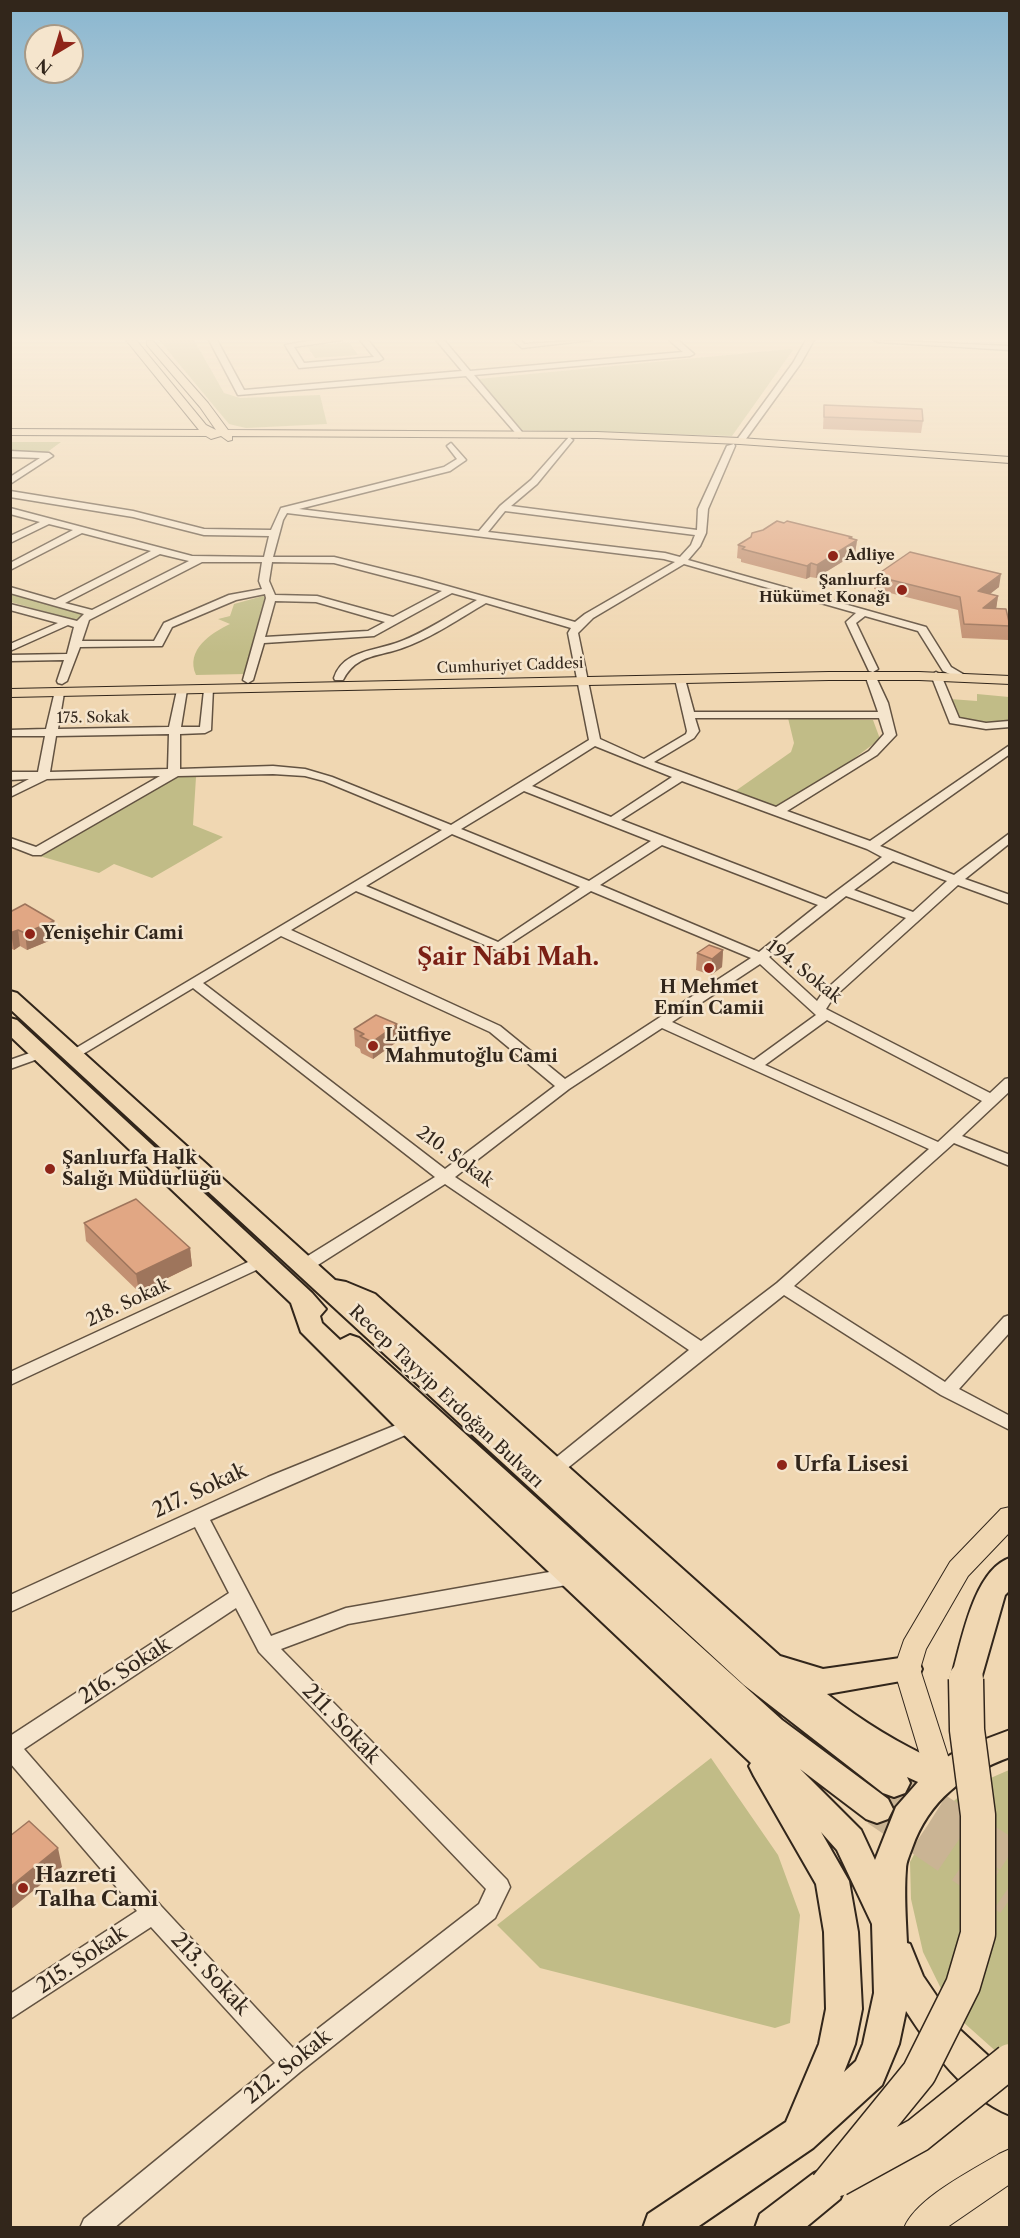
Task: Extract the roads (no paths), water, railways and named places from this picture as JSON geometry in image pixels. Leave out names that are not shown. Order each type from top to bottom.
[{"type":"highway","name":"Recep Tayyip Erdoğan Bulvarı","points":[[10,997],[73,1054],[309,1282],[556,1497],[755,1676],[894,1783]]},
{"type":"highway","name":"Recep Tayyip Erdoğan Bulvarı","points":[[10,1024],[261,1261],[309,1282],[433,1422],[771,1730],[877,1809]]},
{"type":"highway","points":[[941,1778],[906,1764],[851,1730],[767,1661],[366,1300],[309,1282],[310,1326],[411,1425],[817,1805],[849,1840],[889,1924],[908,1984],[946,2041],[1000,2092],[1010,2097]]},
{"type":"highway","points":[[827,2186],[919,2073],[963,1984],[978,1934],[978,1815],[967,1730],[966,1679],[992,1591],[1010,1569]]},
{"type":"highway","points":[[767,1661],[822,1682],[907,1670]]},
{"type":"highway","points":[[662,2228],[800,2135],[869,2073],[880,2044],[892,1993],[889,1867],[907,1817],[941,1778],[973,1757],[1010,1743]]},
{"type":"highway","points":[[754,1746],[832,1881],[841,1932],[844,2009],[837,2044],[800,2135]]},
{"type":"highway","points":[[774,2228],[827,2186],[918,2135],[1010,2061]]},
{"type":"main road","points":[[756,444],[1010,462]]},
{"type":"main road","name":"Cumhuriyet Caddesi","points":[[10,685],[182,690],[315,689],[582,677],[680,679],[872,672]]},
{"type":"main road","name":"Cumhuriyet Caddesi","points":[[941,672],[963,677],[1010,680]]},
{"type":"main road","name":"Cumhuriyet Caddesi","points":[[10,693],[61,687],[339,678],[1010,672]]},
{"type":"main road","points":[[941,1778],[907,1670],[913,1647],[958,1569],[1010,1516]]},
{"type":"main road","points":[[920,2228],[941,2210],[1010,2165]]},
{"type":"street","points":[[483,532],[503,508],[534,482],[565,444]]},
{"type":"street","points":[[595,741],[573,633],[577,626],[589,616],[681,562],[695,546],[701,533],[703,509],[734,444]]},
{"type":"street","points":[[248,680],[260,640],[269,594],[264,581],[278,520],[284,510],[447,469],[462,460],[451,446]]},
{"type":"street","points":[[10,454],[49,456],[10,481]]},
{"type":"street","points":[[10,494],[133,514],[204,532],[276,533]]},
{"type":"street","points":[[503,508],[701,533]]},
{"type":"street","points":[[284,510],[483,532],[665,556],[922,629],[941,672],[954,721],[986,726],[1009,725]]},
{"type":"street","points":[[10,511],[192,559],[326,558],[577,626]]},
{"type":"street","points":[[10,540],[50,520]]},
{"type":"street","points":[[10,567],[81,530]]},
{"type":"street","points":[[57,603],[160,550]]},
{"type":"street","points":[[10,794],[43,776],[61,687],[69,657],[76,644],[79,625],[85,618],[200,559]]},
{"type":"street","points":[[10,590],[94,615]]},
{"type":"street","points":[[260,640],[370,634],[451,590]]},
{"type":"street","points":[[76,644],[158,644],[168,625],[233,597],[269,594],[316,599],[394,621]]},
{"type":"street","points":[[339,678],[342,669],[369,652],[402,645],[484,600]]},
{"type":"street","points":[[12,609],[79,625]]},
{"type":"street","points":[[777,812],[873,753],[890,735],[872,672],[851,622],[863,613]]},
{"type":"street","points":[[10,648],[65,623]]},
{"type":"street","points":[[10,658],[69,657]]},
{"type":"street","points":[[645,763],[690,736],[693,731],[680,679]]},
{"type":"street","points":[[10,842],[37,852],[174,773],[176,732],[182,690]]},
{"type":"street","name":"175. Sokak","points":[[10,733],[205,730],[209,690]]},
{"type":"street","points":[[689,715],[884,715]]},
{"type":"street","points":[[595,741],[645,763],[1010,900]]},
{"type":"street","points":[[73,1054],[523,787],[595,741]]},
{"type":"street","points":[[871,846],[1010,748]]},
{"type":"street","name":"194. Sokak","points":[[10,776],[273,770],[305,773],[328,779],[761,957],[822,1012],[990,1099]]},
{"type":"street","points":[[612,821],[681,776]]},
{"type":"street","points":[[523,787],[827,904]]},
{"type":"street","points":[[755,1066],[822,1012],[828,995],[914,916],[1010,837]]},
{"type":"street","points":[[355,886],[499,947],[661,840]]},
{"type":"street","points":[[309,1282],[564,1086],[761,957],[891,856]]},
{"type":"street","points":[[844,891],[914,916]]},
{"type":"street","points":[[281,931],[495,1029],[564,1086]]},
{"type":"street","name":"210. Sokak","points":[[195,983],[446,1177],[701,1350]]},
{"type":"street","points":[[661,1023],[939,1148]]},
{"type":"street","points":[[10,1065],[41,1053]]},
{"type":"street","points":[[554,1469],[783,1287],[952,1137],[1010,1082]]},
{"type":"street","points":[[952,1137],[1010,1161]]},
{"type":"street","name":"218. Sokak","points":[[10,1379],[261,1261]]},
{"type":"street","points":[[783,1287],[946,1391],[1010,1424]]},
{"type":"street","points":[[946,1391],[1010,1321]]},
{"type":"street","name":"217. Sokak","points":[[10,1604],[199,1517],[411,1425]]},
{"type":"street","name":"211. Sokak","points":[[199,1517],[266,1646],[499,1887],[487,1911]]},
{"type":"street","points":[[266,1646],[346,1616],[572,1576]]},
{"type":"street","name":"216. Sokak","points":[[10,1747],[239,1596]]},
{"type":"street","name":"213. Sokak","points":[[10,1747],[153,1913],[292,2064]]},
{"type":"street","name":"212. Sokak","points":[[93,2228],[292,2064],[487,1911]]},
{"type":"street","name":"215. Sokak","points":[[10,2008],[153,1913]]},
{"type":"tunnel","points":[[894,1783],[1010,1856]]},
{"type":"tunnel","points":[[877,1809],[1010,1899]]},
{"type":"place","name":"Adliye","points":[[833,556]]},
{"type":"place","name":"Şanlıurfa Hükümet Konağı","points":[[902,590]]},
{"type":"place","name":"Yenişehir Cami","points":[[30,934]]},
{"type":"place","name":"H Mehmet Emin Camii","points":[[709,968]]},
{"type":"place","name":"Lütfiye Mahmutoğlu Cami","points":[[373,1046]]},
{"type":"place","name":"Şanlıurfa Halk Salığı Müdürlüğü","points":[[50,1169]]},
{"type":"place","name":"Urfa Lisesi","points":[[782,1465]]},
{"type":"place","name":"Hazreti Talha Cami","points":[[23,1888]]},
{"type":"district","name":"Şair Nabi Mah.","points":[[508,958]]}]
